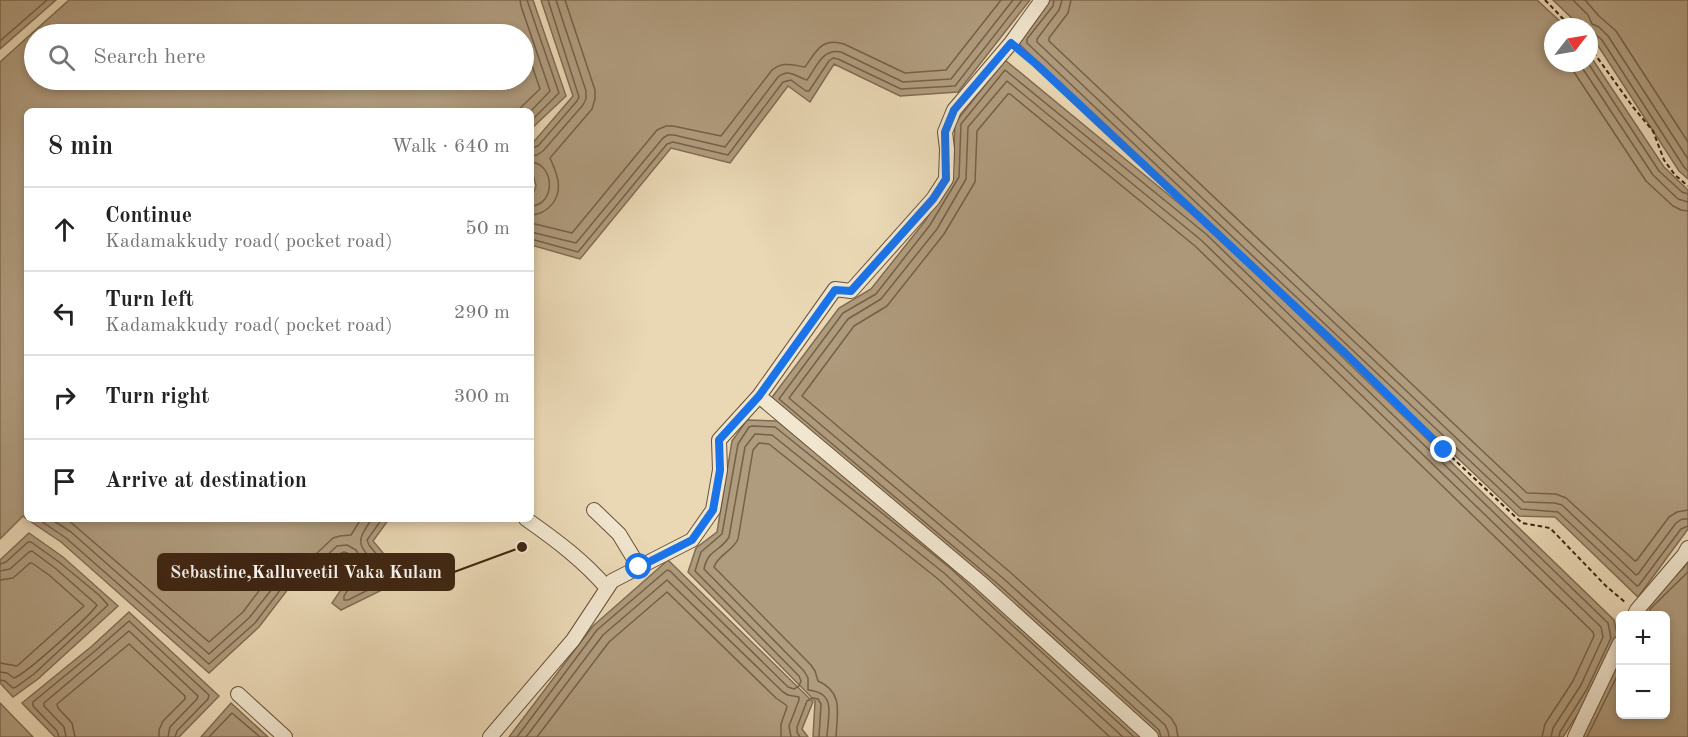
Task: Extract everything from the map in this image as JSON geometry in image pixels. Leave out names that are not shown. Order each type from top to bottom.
[{"type":"street","points":[[490,737],[573,640],[610,585],[639,567],[692,540],[713,510],[720,470],[719,440],[759,396],[835,290],[851,291],[933,199],[946,179],[945,132],[954,110],[1011,43],[1042,0]]},
{"type":"street","points":[[759,396],[971,574],[1151,737]]},
{"type":"street","points":[[594,510],[619,534],[639,567]]},
{"type":"street","points":[[534,518],[610,585]]},
{"type":"street","points":[[530,522],[610,585]]},
{"type":"street","points":[[1637,611],[1688,548]]},
{"type":"street","points":[[1575,737],[1616,651]]},
{"type":"street","points":[[238,694],[285,737]]},
{"type":"path","points":[[1545,0],[1562,18]]},
{"type":"path","points":[[1011,43],[1329,338],[1522,523],[1550,528],[1633,611]]},
{"type":"path","points":[[1598,58],[1653,131],[1664,160],[1675,175],[1688,186]]},
{"type":"water","points":[[0,0],[56,0],[29,24],[24,24],[24,28],[0,49]]},
{"type":"water","points":[[69,0],[533,0],[566,96],[534,126],[534,108],[24,108],[24,517],[0,539],[0,62],[24,40],[24,90],[534,90],[534,24],[42,24]]},
{"type":"water","points":[[541,0],[1030,0],[958,92],[900,96],[834,64],[810,102],[788,86],[730,163],[671,148],[580,259],[534,246],[534,191],[536,186],[534,142],[573,96]]},
{"type":"water","points":[[1050,0],[1537,0],[1556,18],[1544,18],[1544,72],[1598,72],[1598,68],[1664,167],[1688,190],[1688,529],[1638,597],[1555,517],[1519,516],[1017,42]]},
{"type":"water","points":[[1553,0],[1688,0],[1688,179],[1679,171],[1598,46],[1598,18],[1572,18]]},
{"type":"water","points":[[1005,60],[1210,229],[1614,620],[1616,642],[1592,692],[1563,737],[1158,737],[995,589],[770,400],[839,308],[871,289],[925,221],[953,175],[955,123]]},
{"type":"water","points":[[747,420],[777,421],[953,562],[1143,737],[813,737],[815,701],[688,572],[696,548],[717,532],[732,441]]},
{"type":"water","points":[[31,522],[387,522],[373,541],[393,565],[384,589],[341,610],[332,603],[353,572],[345,557],[326,576],[305,577],[288,589],[259,627],[209,673],[61,542]]},
{"type":"water","points":[[29,533],[63,557],[118,606],[38,679],[13,697],[0,683],[0,560]]},
{"type":"water","points":[[668,560],[813,702],[802,729],[808,737],[509,737],[593,626]]},
{"type":"water","points":[[1688,561],[1688,737],[1581,737],[1616,664],[1616,719],[1670,719],[1670,611],[1642,611],[1645,605]]},
{"type":"water","points":[[129,612],[219,696],[179,737],[55,737],[22,703],[92,646]]},
{"type":"water","points":[[0,703],[33,737],[0,737]]},
{"type":"water","points":[[231,703],[268,737],[201,737]]},
{"type":"place","name":"Sebastine,Kalluveetil Vaka Kulam","points":[[522,547]]},
{"type":"route","points":[[639,567],[692,540],[713,510],[720,470],[719,440],[759,396],[835,290],[851,291],[933,199],[946,179],[945,132],[954,110],[1011,43],[1346,354],[1444,450]]}]
